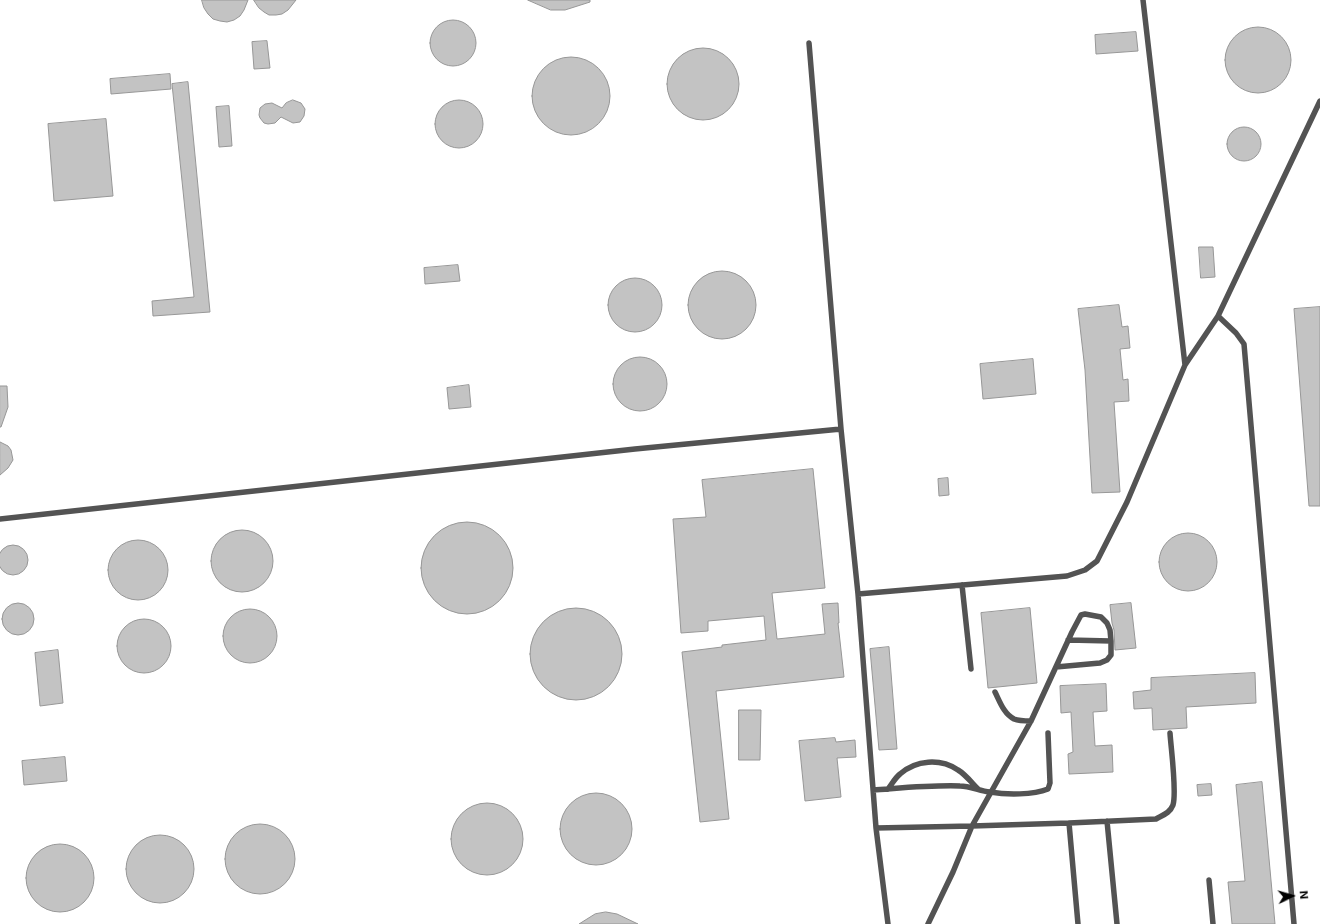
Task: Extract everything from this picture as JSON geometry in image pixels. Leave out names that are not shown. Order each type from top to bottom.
[{"type":"lane","points":[[1143,0],[1185,365]]},
{"type":"lane","points":[[809,43],[841,429],[858,594],[876,828],[888,924]]},
{"type":"lane","points":[[858,594],[1067,576],[1085,570],[1097,561],[1126,502],[1185,365],[1218,316],[1320,100]]},
{"type":"lane","points":[[1218,316],[1236,333],[1244,344],[1294,924]]},
{"type":"lane","points":[[0,520],[635,449],[841,429]]},
{"type":"lane","points":[[962,585],[971,669]]},
{"type":"lane","points":[[928,924],[953,872],[972,826],[1031,721],[1068,640],[1081,615],[1085,614],[1101,617],[1110,630],[1111,655],[1107,660],[1100,663],[1056,667]]},
{"type":"lane","points":[[1068,640],[1111,641]]},
{"type":"lane","points":[[995,692],[1007,714],[1015,719],[1031,721]]},
{"type":"lane","points":[[873,790],[962,786],[990,792],[1014,794],[1040,792],[1048,789],[1050,783],[1048,733]]},
{"type":"lane","points":[[876,828],[1069,823],[1156,819],[1168,812],[1173,805],[1174,789],[1170,733]]},
{"type":"lane","points":[[888,789],[900,775],[915,765],[929,762],[946,764],[959,770],[978,789]]},
{"type":"lane","points":[[1107,821],[1117,924]]},
{"type":"lane","points":[[1069,823],[1078,924]]},
{"type":"lane","points":[[1210,880],[1213,924]]},
{"type":"building","points":[[202,0],[248,0],[240,16],[227,22],[213,19],[204,8]]},
{"type":"building","points":[[254,0],[296,0],[288,10],[282,14],[269,15],[259,8]]},
{"type":"building","points":[[528,0],[590,0],[590,2],[565,10],[551,10]]},
{"type":"building","points":[[458,20],[462,21],[472,30],[475,34],[475,52],[466,62],[458,66],[448,66],[440,62],[431,52],[430,38],[434,30],[444,21]]},
{"type":"building","points":[[1252,27],[1264,27],[1276,32],[1286,42],[1291,54],[1289,73],[1276,88],[1264,93],[1252,93],[1240,88],[1230,78],[1225,66],[1225,54],[1230,42],[1240,32]]},
{"type":"building","points":[[1136,32],[1138,51],[1096,54],[1095,35]]},
{"type":"building","points":[[267,41],[270,68],[254,69],[252,42]]},
{"type":"building","points":[[696,48],[710,48],[717,50],[729,58],[737,70],[739,84],[737,98],[729,110],[717,118],[710,120],[696,120],[689,118],[677,110],[669,98],[667,91],[667,77],[669,70],[677,58],[689,50]]},
{"type":"building","points":[[563,57],[579,57],[593,63],[604,74],[610,88],[610,104],[604,118],[593,129],[579,135],[563,135],[549,129],[538,118],[532,104],[532,88],[538,74],[549,63]]},
{"type":"building","points":[[170,74],[171,89],[111,94],[110,79]]},
{"type":"building","points":[[188,82],[210,312],[153,316],[152,301],[194,297],[172,84]]},
{"type":"building","points":[[293,100],[301,103],[305,109],[304,116],[300,122],[293,123],[281,117],[275,123],[268,124],[264,123],[260,118],[260,108],[265,104],[272,103],[282,108],[286,103]]},
{"type":"building","points":[[459,100],[468,102],[476,107],[481,115],[483,124],[481,133],[476,141],[468,146],[459,148],[450,146],[442,141],[437,133],[435,124],[437,115],[442,107],[450,102]]},
{"type":"building","points":[[229,106],[232,146],[219,147],[216,107]]},
{"type":"building","points":[[106,119],[113,196],[54,201],[48,124]]},
{"type":"building","points":[[1244,127],[1256,132],[1261,144],[1256,156],[1244,161],[1232,156],[1227,144],[1232,132]]},
{"type":"building","points":[[1199,247],[1213,247],[1215,277],[1201,278]]},
{"type":"building","points":[[458,265],[460,281],[425,284],[424,268]]},
{"type":"building","points":[[722,271],[735,274],[746,281],[753,292],[756,305],[753,318],[746,329],[735,336],[722,339],[709,336],[698,329],[691,318],[688,305],[691,292],[698,281],[709,274]]},
{"type":"building","points":[[635,278],[645,280],[654,286],[660,295],[662,305],[660,315],[654,324],[645,330],[635,332],[625,330],[616,324],[610,315],[608,305],[610,295],[616,286],[625,280]]},
{"type":"building","points":[[1119,305],[1122,327],[1128,326],[1130,348],[1120,349],[1123,380],[1128,379],[1129,401],[1114,402],[1120,492],[1092,493],[1085,370],[1078,309]]},
{"type":"building","points":[[1320,307],[1320,506],[1309,506],[1294,309]]},
{"type":"building","points":[[640,357],[650,359],[659,365],[665,374],[667,384],[665,394],[659,403],[650,409],[640,411],[630,409],[621,403],[615,394],[613,384],[615,374],[621,365],[630,359]]},
{"type":"building","points":[[1033,359],[1036,394],[983,399],[980,364]]},
{"type":"building","points":[[469,385],[471,407],[449,409],[447,388]]},
{"type":"building","points":[[0,386],[7,386],[8,407],[1,427],[0,427]]},
{"type":"building","points":[[0,442],[8,446],[11,450],[13,460],[8,468],[0,475]]},
{"type":"building","points":[[813,469],[825,588],[772,593],[777,639],[825,634],[822,604],[838,603],[838,623],[844,677],[716,691],[729,819],[700,822],[682,652],[722,647],[722,645],[766,640],[764,616],[708,621],[708,631],[681,633],[673,519],[706,517],[702,480]]},
{"type":"building","points":[[948,478],[949,495],[939,496],[938,479]]},
{"type":"building","points":[[467,522],[485,526],[500,535],[509,550],[513,568],[509,586],[500,601],[485,610],[467,614],[449,610],[434,601],[425,586],[421,568],[425,550],[434,535],[449,526]]},
{"type":"building","points":[[242,530],[254,532],[264,539],[271,549],[273,561],[271,573],[264,583],[254,590],[242,592],[230,590],[220,583],[213,573],[211,561],[213,549],[220,539],[230,532]]},
{"type":"building","points":[[1188,533],[1199,535],[1212,546],[1215,551],[1217,562],[1215,573],[1204,586],[1199,589],[1188,591],[1177,589],[1164,578],[1161,573],[1159,562],[1161,551],[1172,538],[1177,535]]},
{"type":"building","points":[[132,540],[144,540],[155,545],[163,553],[168,564],[166,582],[155,595],[144,600],[132,600],[121,595],[113,587],[108,576],[108,564],[113,553],[121,545]]},
{"type":"building","points":[[13,545],[24,549],[28,560],[24,571],[13,575],[2,571],[-2,560],[2,549]]},
{"type":"building","points":[[15,603],[21,603],[30,607],[34,619],[30,631],[21,635],[15,635],[6,631],[2,622],[2,616],[6,607]]},
{"type":"building","points":[[1131,603],[1136,648],[1115,650],[1114,630],[1110,605]]},
{"type":"building","points":[[576,608],[594,611],[609,621],[619,636],[622,654],[619,672],[609,687],[594,697],[576,700],[558,697],[543,687],[533,672],[530,654],[533,636],[543,621],[558,611]]},
{"type":"building","points":[[1030,608],[1037,683],[988,688],[981,613]]},
{"type":"building","points":[[245,609],[255,609],[265,613],[273,621],[277,631],[277,641],[273,651],[265,659],[255,663],[245,663],[235,659],[227,651],[223,641],[223,631],[227,621],[235,613]]},
{"type":"building","points":[[139,619],[149,619],[163,627],[169,636],[171,646],[169,656],[163,665],[149,673],[139,673],[129,668],[122,661],[117,651],[117,641],[122,631],[129,624]]},
{"type":"building","points":[[889,647],[897,749],[879,750],[870,649]]},
{"type":"building","points":[[58,650],[63,703],[40,706],[35,653]]},
{"type":"building","points":[[1255,673],[1256,703],[1186,707],[1187,728],[1153,730],[1152,708],[1134,709],[1133,692],[1151,690],[1151,678]]},
{"type":"building","points":[[1106,684],[1107,711],[1093,712],[1095,746],[1112,745],[1113,772],[1069,774],[1068,754],[1073,752],[1071,712],[1061,713],[1060,686]]},
{"type":"building","points":[[739,710],[761,710],[760,760],[739,760]]},
{"type":"building","points":[[835,738],[836,742],[855,740],[856,757],[837,758],[841,797],[805,801],[799,741]]},
{"type":"building","points":[[65,757],[67,781],[24,785],[22,761]]},
{"type":"building","points":[[1262,782],[1275,924],[1232,924],[1228,882],[1245,881],[1236,785]]},
{"type":"building","points":[[1211,784],[1212,795],[1198,796],[1197,785]]},
{"type":"building","points":[[589,793],[603,793],[610,795],[622,803],[630,815],[632,829],[630,843],[622,855],[610,863],[603,865],[589,865],[582,863],[570,855],[562,843],[560,836],[560,822],[562,815],[570,803],[582,795]]},
{"type":"building","points":[[487,803],[501,806],[513,813],[520,825],[523,839],[520,853],[513,865],[501,872],[487,875],[473,872],[461,865],[454,853],[451,839],[454,825],[461,813],[473,806]]},
{"type":"building","points":[[260,824],[279,830],[289,840],[295,859],[289,878],[279,888],[260,894],[241,888],[231,878],[225,859],[231,840],[241,830]]},
{"type":"building","points":[[153,835],[167,835],[179,841],[188,850],[194,862],[192,882],[184,893],[173,901],[167,903],[153,903],[147,901],[136,893],[128,882],[126,876],[126,862],[128,856],[136,845],[147,837]]},
{"type":"building","points":[[60,844],[73,847],[84,854],[91,865],[94,878],[91,891],[84,902],[73,909],[60,912],[47,909],[36,902],[29,891],[26,878],[29,865],[36,854],[47,847]]},
{"type":"building","points":[[606,912],[617,914],[638,924],[579,924],[595,914]]}]
